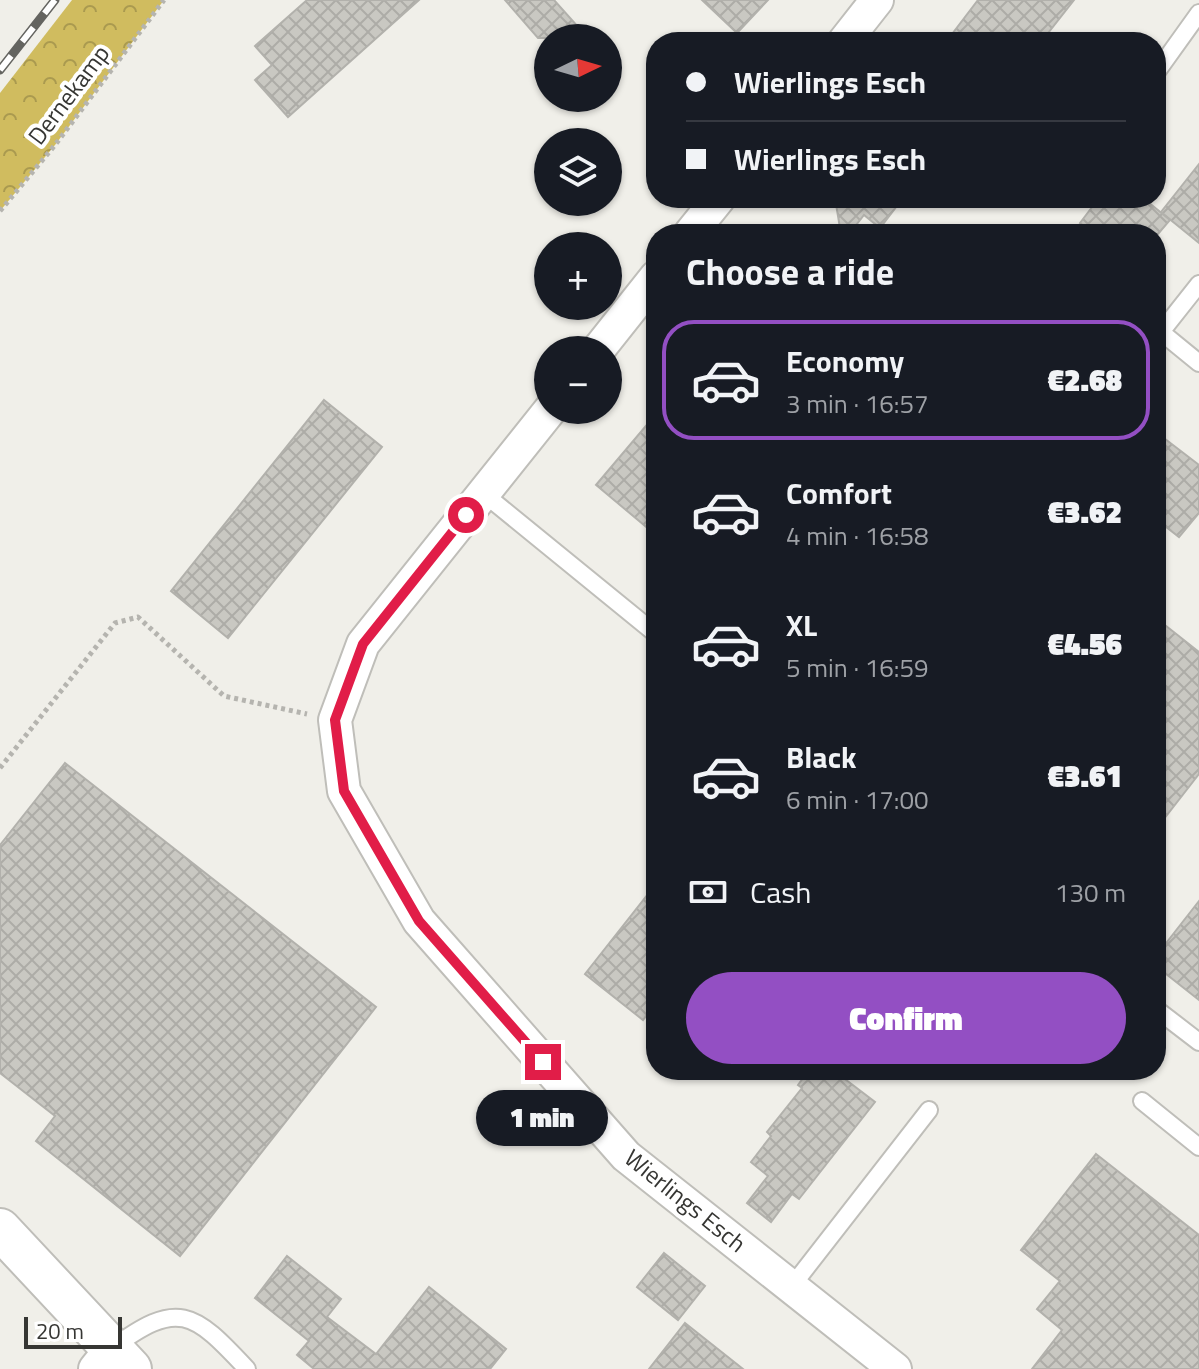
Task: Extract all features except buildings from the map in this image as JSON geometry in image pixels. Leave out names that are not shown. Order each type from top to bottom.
[{"type":"street","points":[[852,32],[877,0]]},
{"type":"street","points":[[698,224],[711,208]]},
{"type":"street","points":[[609,336],[646,290]]},
{"type":"street","name":"Wierlings Esch","points":[[539,424],[363,644],[335,720],[344,791],[419,921],[626,1156],[895,1369]]},
{"type":"street","points":[[0,1229],[112,1362]]},
{"type":"lane","points":[[1166,59],[1199,13]]},
{"type":"lane","points":[[1166,326],[1199,284]]},
{"type":"lane","points":[[1166,336],[1199,363]]},
{"type":"lane","points":[[483,493],[646,626]]},
{"type":"lane","points":[[1166,1017],[1199,1042]]},
{"type":"lane","points":[[1142,1101],[1199,1147]]},
{"type":"lane","points":[[792,1286],[929,1110]]},
{"type":"lane","points":[[112,1362],[144,1324],[167,1316],[194,1321],[226,1346],[247,1369]]},
{"type":"path","name":"Dernekamp","points":[[0,211],[55,145],[164,0]]},
{"type":"path","points":[[0,768],[115,623],[138,617],[224,696],[335,720]]},
{"type":"green space","points":[[72,0],[164,0],[55,145],[0,211],[0,93]]},
{"type":"railway","points":[[0,70],[55,0]]},
{"type":"route","points":[[466,515],[363,644],[335,720],[344,791],[419,921],[543,1062]]}]
